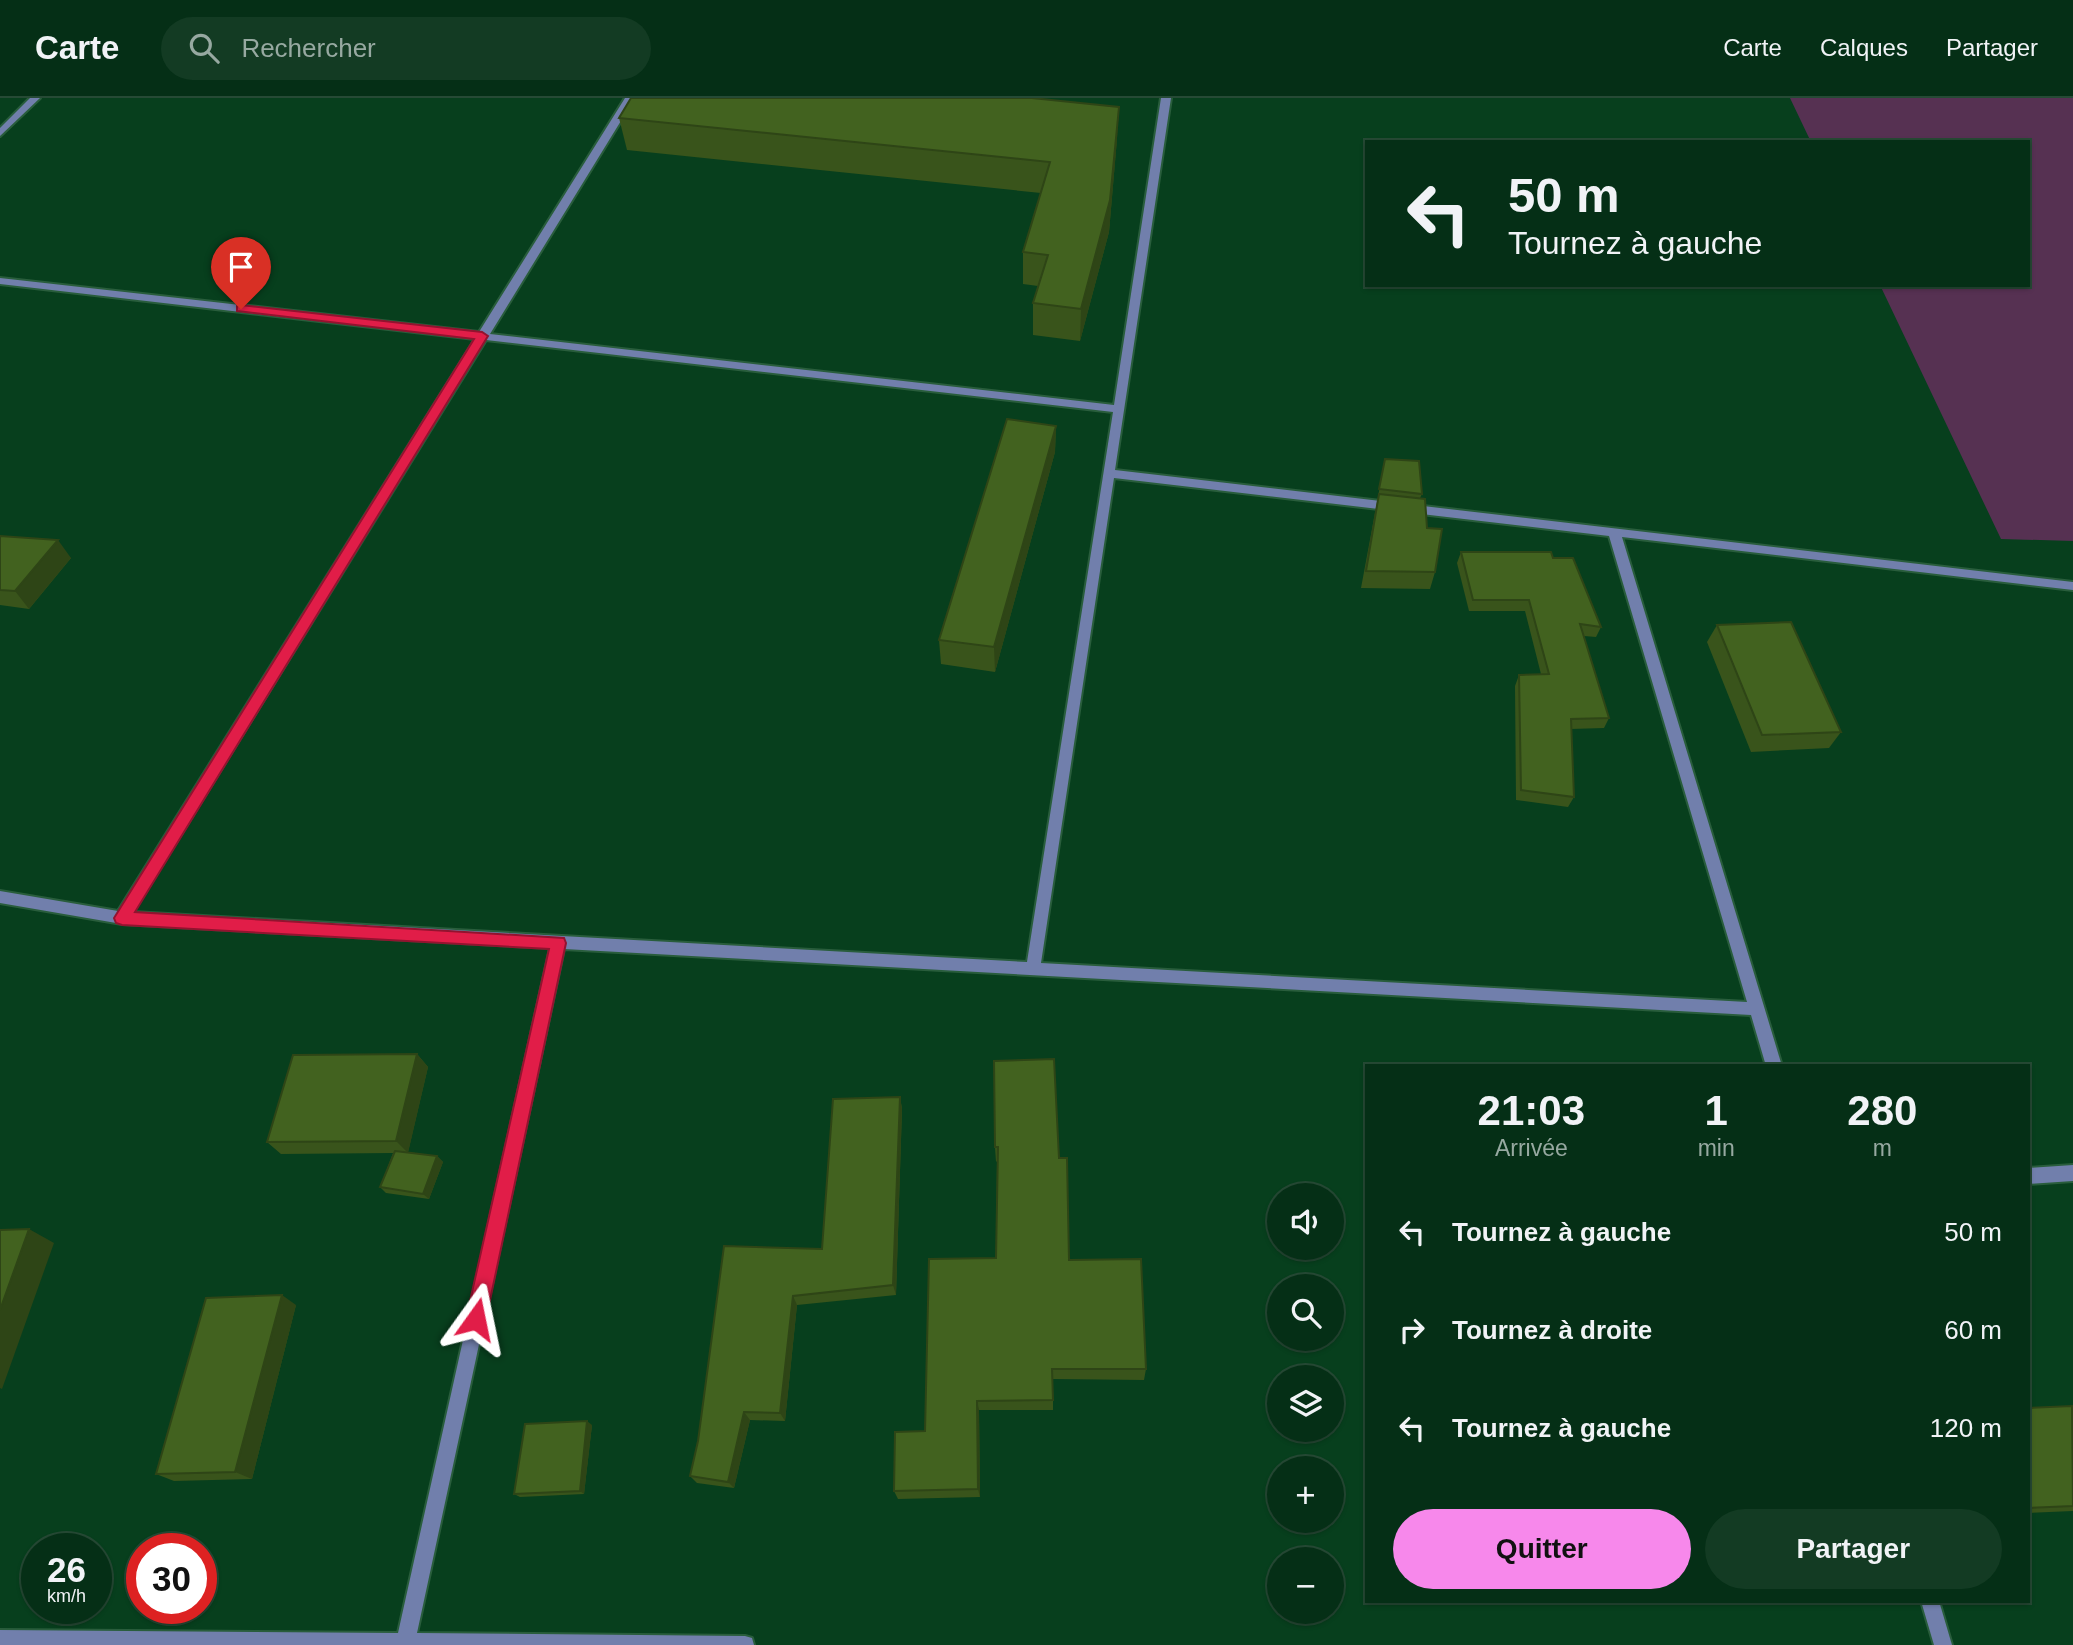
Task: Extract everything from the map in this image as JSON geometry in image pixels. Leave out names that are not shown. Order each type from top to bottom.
[{"type":"street","points":[[0,132],[36,98]]},
{"type":"street","points":[[122,918],[630,98]]},
{"type":"street","points":[[1033,969],[1166,98]]},
{"type":"street","points":[[0,281],[1119,409]]},
{"type":"street","points":[[1109,473],[2073,586]]},
{"type":"street","points":[[1614,532],[1773,1064]]},
{"type":"street","points":[[0,897],[122,918],[1758,1009]]},
{"type":"street","points":[[405,1644],[558,943]]},
{"type":"street","points":[[2030,1176],[2073,1173]]},
{"type":"street","points":[[1931,1603],[1943,1645]]},
{"type":"street","points":[[0,1639],[745,1645]]},
{"type":"shaded area","points":[[1790,98],[2073,98],[2073,541],[2001,539],[1881,287],[2030,287],[2030,140],[1810,140]]},
{"type":"building","points":[[631,98],[1032,98],[1119,107],[1110,200],[1081,309],[1033,303],[1048,255],[1023,252],[1050,162],[619,118]]},
{"type":"building","points":[[1007,419],[1056,426],[994,647],[939,640]]},
{"type":"building","points":[[1385,459],[1419,461],[1422,494],[1379,489]]},
{"type":"building","points":[[1379,494],[1425,499],[1427,528],[1442,529],[1435,572],[1366,571]]},
{"type":"building","points":[[0,536],[58,540],[15,591],[0,590]]},
{"type":"building","points":[[1461,552],[1551,552],[1553,558],[1573,558],[1601,627],[1580,624],[1609,718],[1571,719],[1574,797],[1521,790],[1519,675],[1549,674],[1529,600],[1473,600]]},
{"type":"building","points":[[1791,622],[1841,732],[1762,735],[1717,625]]},
{"type":"building","points":[[417,1054],[396,1141],[267,1142],[293,1055]]},
{"type":"building","points":[[1054,1059],[1059,1158],[1067,1158],[1069,1260],[1141,1259],[1146,1369],[1052,1369],[1053,1400],[977,1401],[978,1489],[894,1491],[895,1432],[925,1431],[929,1259],[996,1258],[998,1147],[995,1147],[994,1061]]},
{"type":"building","points":[[900,1097],[893,1285],[793,1296],[780,1413],[744,1412],[728,1482],[690,1476],[698,1441],[724,1246],[822,1249],[833,1099]]},
{"type":"building","points":[[395,1151],[437,1156],[423,1194],[380,1187]]},
{"type":"building","points":[[29,1229],[0,1310],[0,1230]]},
{"type":"building","points":[[282,1295],[235,1472],[156,1474],[206,1298]]},
{"type":"building","points":[[2072,1406],[2073,1506],[2030,1508],[2030,1408]]},
{"type":"building","points":[[587,1421],[580,1491],[514,1494],[525,1424]]},
{"type":"route","points":[[241,309],[482,336],[122,918],[558,943],[476,1319]]}]
